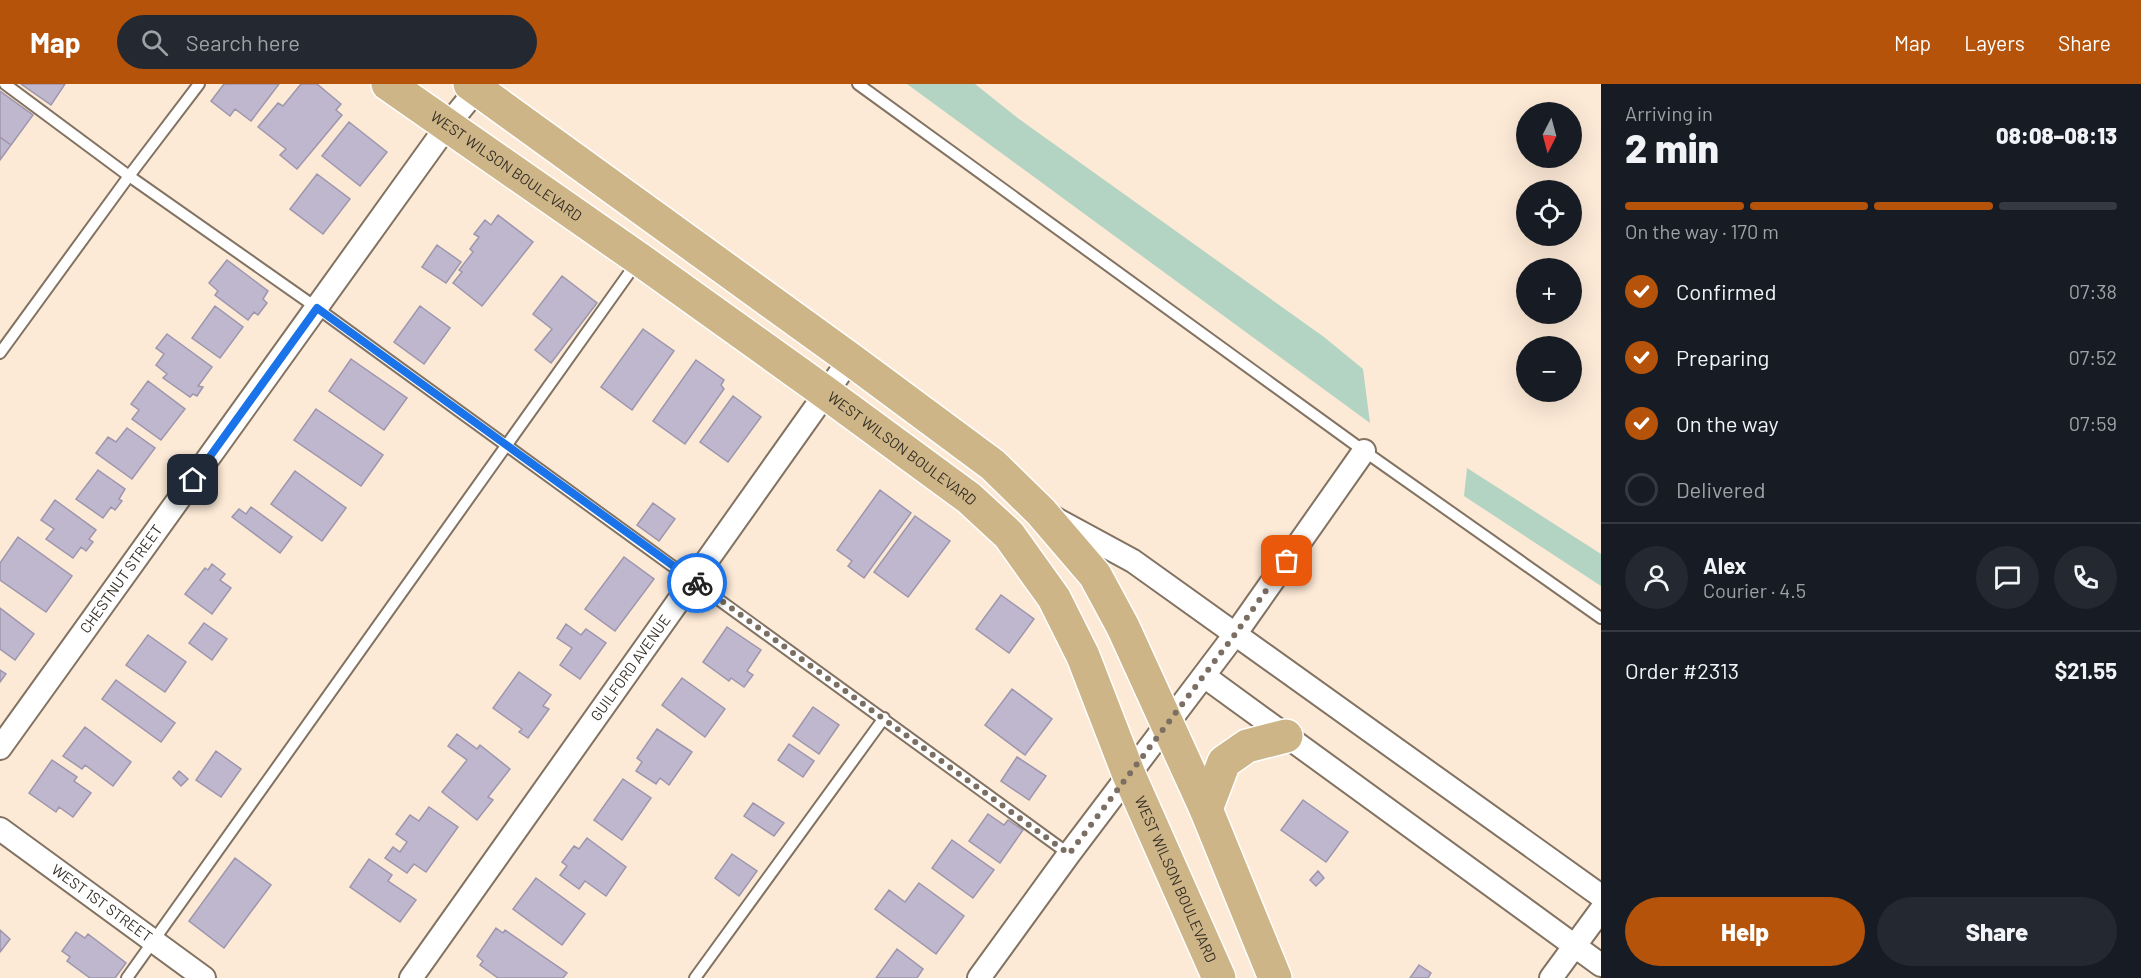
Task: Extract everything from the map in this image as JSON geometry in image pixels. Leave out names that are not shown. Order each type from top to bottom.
[{"type":"main road","name":"WEST WILSON BOULEVARD","points":[[388,84],[826,393],[969,498],[1010,536],[1054,598],[1083,656],[1129,775],[1219,978]]},
{"type":"main road","points":[[476,86],[993,465],[1041,512],[1095,575],[1123,627],[1206,810],[1275,978]]},
{"type":"main road","points":[[1206,810],[1224,762],[1247,746],[1286,736]]},
{"type":"street","name":"CHESTNUT STREET","points":[[0,748],[476,86]]},
{"type":"street","name":"GUILFORD AVENUE","points":[[411,978],[850,359]]},
{"type":"street","points":[[980,978],[1069,854],[1236,633],[1364,451]]},
{"type":"street","points":[[1041,512],[1133,561],[1601,896]]},
{"type":"street","points":[[1204,676],[1601,966]]},
{"type":"street","name":"WEST 1ST STREET","points":[[0,829],[204,978]]},
{"type":"street","points":[[1551,978],[1601,910]]},
{"type":"lane","points":[[5,84],[129,176],[317,308],[1069,854]]},
{"type":"lane","points":[[0,353],[199,84]]},
{"type":"lane","points":[[858,84],[1364,451],[1601,618]]},
{"type":"lane","points":[[127,978],[639,259]]},
{"type":"lane","points":[[695,978],[884,718]]},
{"type":"green space","points":[[907,84],[975,84],[1019,119],[1324,337],[1363,369],[1370,423]]},
{"type":"green space","points":[[1467,468],[1601,554],[1601,586],[1464,496]]},
{"type":"building","points":[[21,84],[65,84],[51,105]]},
{"type":"building","points":[[224,84],[279,84],[251,121],[235,109],[230,116],[211,101]]},
{"type":"building","points":[[301,84],[317,84],[341,104],[336,110],[342,115],[297,169],[280,155],[286,149],[258,127],[278,103],[283,106]]},
{"type":"building","points":[[0,91],[33,115],[11,145],[0,137]]},
{"type":"building","points":[[349,122],[387,152],[360,186],[322,156]]},
{"type":"building","points":[[0,137],[11,145],[0,160]]},
{"type":"building","points":[[317,174],[350,199],[323,234],[290,209]]},
{"type":"building","points":[[498,215],[533,242],[482,306],[453,283],[462,272],[459,270],[473,252],[470,249],[479,237],[474,234],[485,220],[491,225]]},
{"type":"building","points":[[437,245],[461,262],[446,283],[422,267]]},
{"type":"building","points":[[227,260],[268,291],[263,299],[267,303],[258,315],[254,312],[248,320],[215,295],[218,291],[209,283]]},
{"type":"building","points":[[562,276],[597,303],[551,363],[535,350],[552,329],[533,314]]},
{"type":"building","points":[[215,306],[243,327],[220,358],[192,338]]},
{"type":"building","points":[[420,306],[450,328],[424,364],[394,342]]},
{"type":"building","points":[[643,329],[674,351],[632,410],[601,387]]},
{"type":"building","points":[[167,334],[212,367],[198,386],[203,387],[197,396],[193,394],[190,397],[163,378],[167,374],[156,365],[164,354],[156,348]]},
{"type":"building","points":[[351,359],[407,398],[384,430],[329,391]]},
{"type":"building","points":[[696,360],[724,380],[721,385],[724,389],[685,444],[653,421]]},
{"type":"building","points":[[148,381],[185,409],[161,440],[132,419],[139,410],[131,404]]},
{"type":"building","points":[[733,396],[761,417],[728,462],[700,442]]},
{"type":"building","points":[[316,409],[383,455],[361,486],[294,440]]},
{"type":"building","points":[[127,428],[155,448],[132,479],[96,453],[108,437],[116,442]]},
{"type":"building","points":[[98,470],[125,489],[119,499],[122,501],[115,510],[111,507],[103,518],[76,499]]},
{"type":"building","points":[[295,471],[346,508],[322,541],[271,504]]},
{"type":"building","points":[[880,490],[911,513],[864,578],[848,566],[852,561],[837,550]]},
{"type":"building","points":[[55,500],[96,530],[89,539],[93,542],[86,551],[81,547],[73,558],[46,539],[54,529],[41,520]]},
{"type":"building","points":[[653,503],[675,519],[659,541],[637,525]]},
{"type":"building","points":[[251,507],[292,537],[280,553],[232,517],[239,509],[246,514]]},
{"type":"building","points":[[915,516],[950,541],[908,597],[874,572]]},
{"type":"building","points":[[18,537],[72,576],[46,612],[0,580],[0,563]]},
{"type":"building","points":[[624,557],[654,579],[615,631],[585,609]]},
{"type":"building","points":[[212,564],[225,574],[220,580],[231,588],[212,614],[185,594],[205,568],[208,570]]},
{"type":"building","points":[[1001,595],[1034,619],[1009,653],[976,629]]},
{"type":"building","points":[[0,608],[34,634],[15,660],[0,649]]},
{"type":"building","points":[[204,623],[227,639],[212,660],[189,643]]},
{"type":"building","points":[[566,624],[581,635],[586,629],[606,643],[580,679],[560,665],[572,648],[557,638]]},
{"type":"building","points":[[727,627],[761,650],[747,671],[753,675],[744,687],[731,678],[729,681],[703,662]]},
{"type":"building","points":[[148,635],[186,662],[165,692],[126,665]]},
{"type":"building","points":[[0,670],[6,674],[0,682]]},
{"type":"building","points":[[519,672],[551,695],[543,706],[549,709],[528,738],[519,732],[522,729],[493,708]]},
{"type":"building","points":[[682,678],[725,709],[705,737],[662,705]]},
{"type":"building","points":[[116,680],[175,723],[161,742],[102,699]]},
{"type":"building","points":[[1012,689],[1052,719],[1025,755],[985,725]]},
{"type":"building","points":[[813,707],[839,725],[819,754],[793,736]]},
{"type":"building","points":[[85,727],[131,762],[113,786],[85,765],[82,769],[63,756]]},
{"type":"building","points":[[657,729],[692,752],[669,785],[660,778],[656,784],[636,771],[642,762],[637,758]]},
{"type":"building","points":[[457,734],[477,749],[480,745],[510,769],[488,797],[493,800],[477,820],[442,792],[467,760],[448,746]]},
{"type":"building","points":[[789,744],[814,761],[803,777],[778,760]]},
{"type":"building","points":[[216,751],[241,769],[221,797],[196,780]]},
{"type":"building","points":[[1017,757],[1046,776],[1029,800],[1001,781]]},
{"type":"building","points":[[52,760],[77,777],[74,781],[91,793],[73,817],[59,807],[56,812],[29,793]]},
{"type":"building","points":[[179,771],[188,779],[181,786],[173,778]]},
{"type":"building","points":[[623,779],[651,798],[622,840],[594,820]]},
{"type":"building","points":[[1303,800],[1348,832],[1326,862],[1281,830]]},
{"type":"building","points":[[753,803],[784,823],[774,836],[744,816]]},
{"type":"building","points":[[429,807],[458,827],[426,872],[414,864],[407,873],[385,858],[393,847],[400,852],[407,842],[396,834],[410,815],[419,821]]},
{"type":"building","points":[[988,814],[1004,825],[1008,820],[1023,830],[1000,863],[969,841]]},
{"type":"building","points":[[587,838],[626,867],[606,896],[585,881],[579,889],[560,875],[567,866],[562,862],[574,846],[579,849]]},
{"type":"building","points":[[952,840],[994,870],[973,898],[932,868]]},
{"type":"building","points":[[732,854],[757,871],[739,896],[715,878]]},
{"type":"building","points":[[235,858],[271,885],[224,948],[189,921]]},
{"type":"building","points":[[369,859],[392,875],[388,881],[416,900],[400,922],[350,887]]},
{"type":"building","points":[[1318,871],[1324,878],[1316,886],[1310,880]]},
{"type":"building","points":[[536,878],[585,914],[562,945],[513,909]]},
{"type":"building","points":[[919,883],[964,916],[936,954],[875,909],[889,890],[905,902]]},
{"type":"building","points":[[496,928],[503,933],[505,930],[567,973],[563,978],[498,978],[480,965],[483,961],[477,956]]},
{"type":"building","points":[[0,930],[10,939],[0,952]]},
{"type":"building","points":[[76,932],[85,938],[88,934],[126,963],[115,978],[90,978],[67,961],[70,957],[62,951]]},
{"type":"building","points":[[897,949],[923,969],[917,978],[876,978]]},
{"type":"building","points":[[1419,965],[1431,973],[1428,978],[1410,978]]},
{"type":"way so far","points":[[697,583],[1069,854],[1236,633],[1287,561]]},
{"type":"route","points":[[193,480],[317,308],[697,583]]}]
